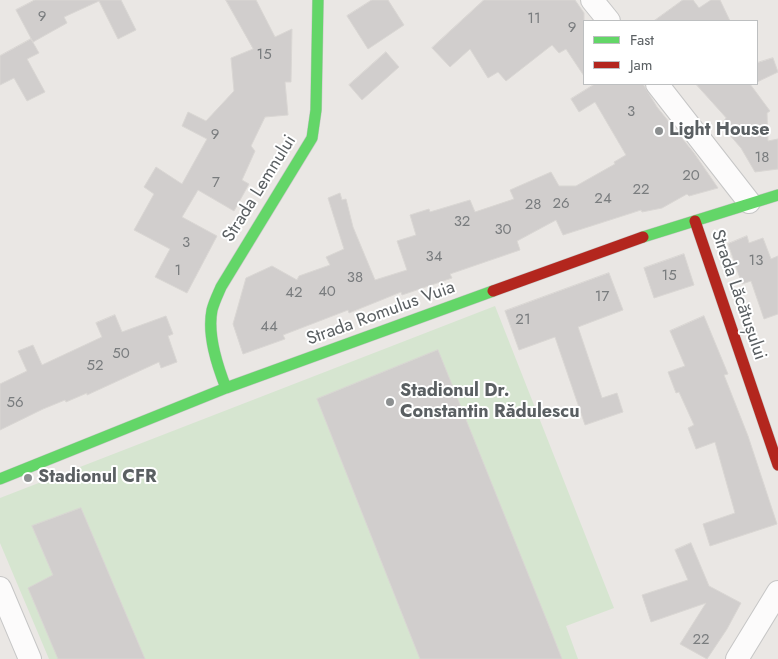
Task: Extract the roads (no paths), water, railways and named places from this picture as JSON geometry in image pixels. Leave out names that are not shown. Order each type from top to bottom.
[{"type":"street","name":"Strada Lemnului","points":[[226,388],[216,362],[212,334],[212,310],[220,287],[312,138],[316,110],[318,0]]},
{"type":"street","points":[[592,0],[607,20]]},
{"type":"street","points":[[658,85],[749,202]]},
{"type":"street","name":"Strada Romulus Vuia","points":[[0,479],[226,388],[695,220],[749,202],[778,195]]},
{"type":"street","name":"Strada Lăcătușului","points":[[695,220],[778,466]]},
{"type":"street","points":[[0,588],[30,659]]},
{"type":"street","points":[[737,659],[778,592]]},
{"type":"place","name":"Light House","points":[[659,131]]},
{"type":"place","name":"Stadionul Dr. Constantin Rădulescu","points":[[390,402]]},
{"type":"place","name":"Stadionul CFR","points":[[28,478]]}]
